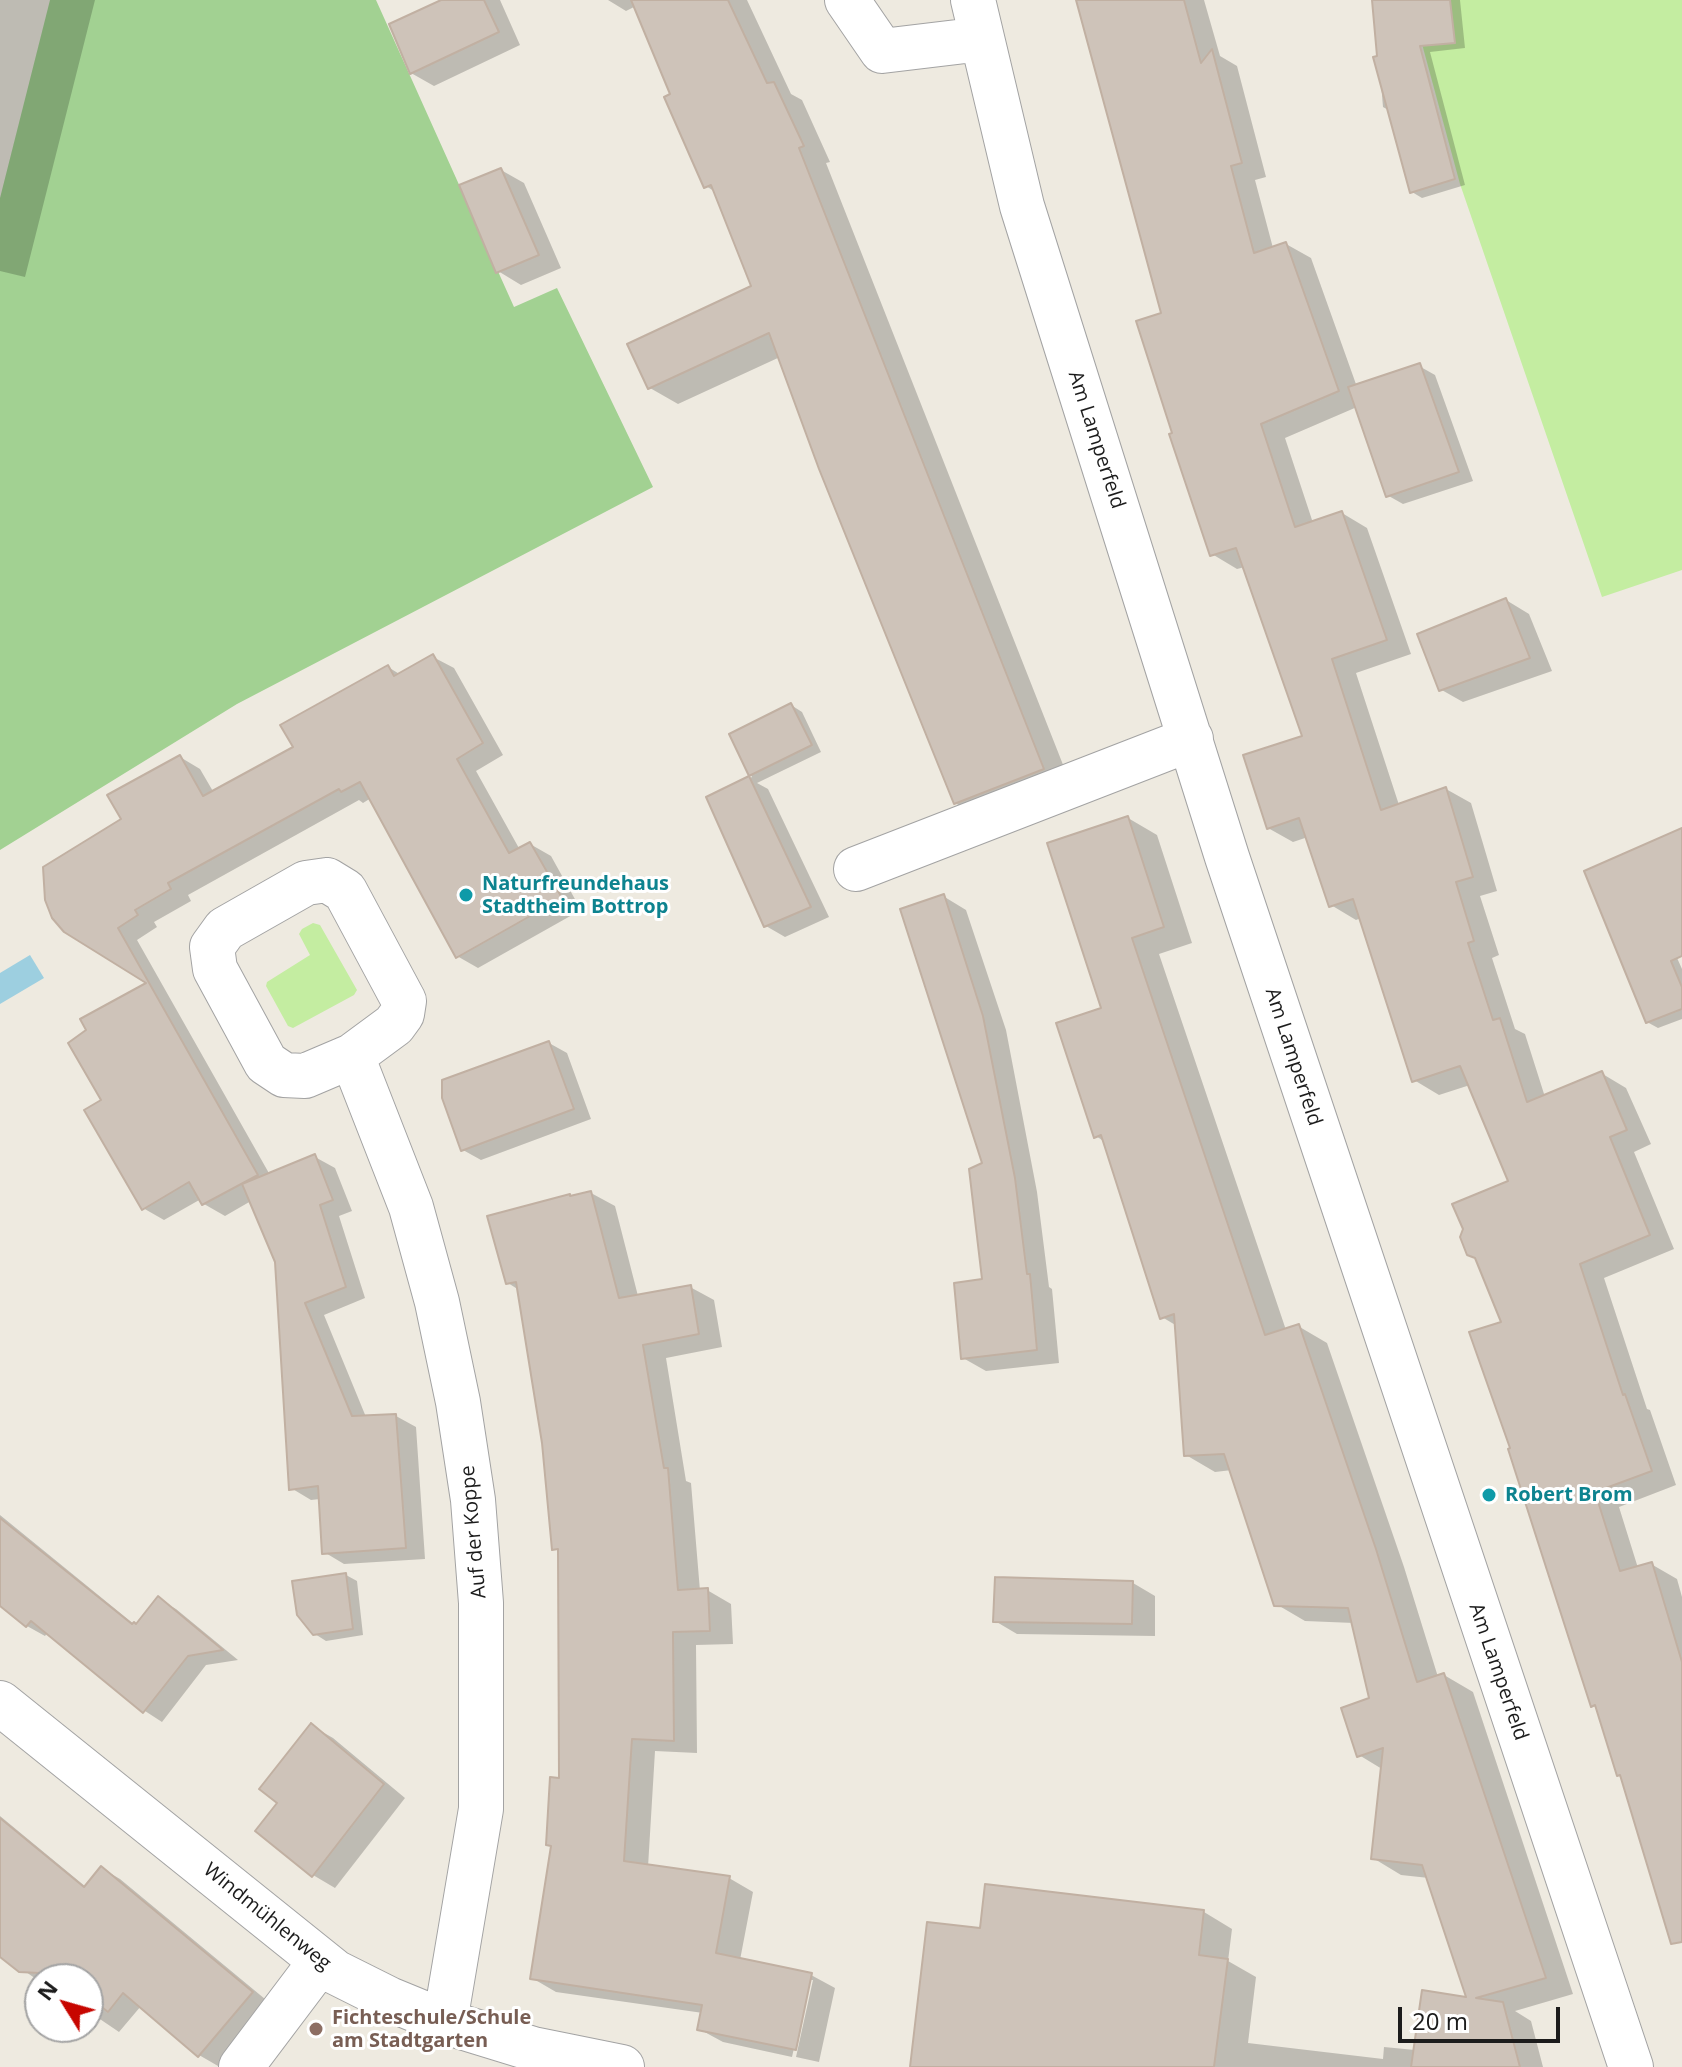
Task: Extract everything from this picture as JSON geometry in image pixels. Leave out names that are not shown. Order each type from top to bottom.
[{"type":"street","name":"Am Lamperfeld","points":[[847,0],[882,51],[977,20],[1022,206],[1191,739],[1287,1039],[1631,2067]]},
{"type":"street","points":[[856,869],[1191,739]]},
{"type":"street","points":[[327,880],[345,891],[404,1001],[402,1014],[394,1025],[352,1056],[305,1076],[284,1075],[266,1063],[215,969],[212,947],[225,929],[306,883],[327,880]]},
{"type":"street","name":"Auf der Koppe","points":[[352,1056],[411,1207],[426,1262],[458,1402],[473,1500],[481,1603],[481,1809],[445,2022]]},
{"type":"street","name":"Windmühlenweg","points":[[0,1703],[335,1972],[445,2022],[533,2049],[622,2067]]},
{"type":"street","points":[[241,2067],[321,1961]]},
{"type":"green space","points":[[50,0],[376,0],[514,307],[557,288],[653,487],[237,704],[0,850],[0,198]]},
{"type":"green space","points":[[1419,0],[1682,0],[1682,570],[1602,597],[1460,184],[1422,44]]},
{"type":"green space","points":[[313,923],[320,925],[357,990],[354,995],[293,1028],[288,1026],[266,986],[267,982],[310,955],[299,934]]},
{"type":"water","points":[[30,955],[44,978],[0,1004],[0,973]]},
{"type":"building","points":[[441,0],[484,0],[499,32],[410,74],[389,24]]},
{"type":"building","points":[[631,0],[728,0],[767,83],[774,82],[804,146],[799,148],[1044,769],[954,804],[819,469],[769,333],[648,389],[627,344],[751,286],[711,185],[704,188],[664,97],[670,94]]},
{"type":"building","points":[[1076,0],[1184,0],[1201,63],[1212,49],[1242,163],[1231,166],[1254,253],[1286,242],[1339,391],[1261,424],[1295,527],[1342,511],[1387,640],[1332,659],[1381,810],[1446,787],[1473,877],[1456,882],[1474,941],[1468,943],[1493,1020],[1500,1018],[1527,1102],[1602,1071],[1627,1130],[1610,1137],[1650,1235],[1580,1264],[1623,1395],[1652,1471],[1595,1492],[1620,1571],[1652,1562],[1682,1662],[1682,1942],[1671,1944],[1620,1775],[1617,1776],[1595,1705],[1591,1707],[1510,1448],[1469,1332],[1501,1322],[1475,1258],[1467,1255],[1460,1237],[1463,1229],[1452,1204],[1508,1181],[1460,1066],[1412,1082],[1353,899],[1329,907],[1299,818],[1267,829],[1243,755],[1302,736],[1236,548],[1210,556],[1169,434],[1172,433],[1136,321],[1161,313]]},
{"type":"building","points":[[1372,0],[1450,0],[1455,43],[1420,46],[1455,179],[1410,193],[1373,57],[1377,56]]},
{"type":"building","points":[[501,168],[539,255],[496,273],[459,185]]},
{"type":"building","points":[[1420,363],[1459,472],[1386,497],[1348,387]]},
{"type":"building","points":[[1506,598],[1530,658],[1439,691],[1417,634]]},
{"type":"building","points":[[433,654],[483,743],[457,759],[509,853],[530,842],[562,898],[456,958],[360,782],[341,792],[339,789],[168,883],[171,889],[135,910],[138,915],[118,928],[258,1175],[202,1205],[189,1182],[142,1210],[84,1110],[101,1100],[68,1043],[86,1030],[80,1019],[146,983],[64,932],[52,918],[45,900],[43,867],[121,819],[107,795],[180,755],[203,796],[293,747],[280,725],[388,665],[394,676]]},
{"type":"building","points":[[791,703],[812,745],[749,776],[729,734]]},
{"type":"building","points":[[749,776],[811,907],[764,927],[706,797]]},
{"type":"building","points":[[1128,816],[1164,927],[1132,938],[1265,1335],[1299,1324],[1376,1549],[1417,1682],[1444,1673],[1546,1978],[1476,1998],[1503,2002],[1520,2067],[1411,2067],[1422,1990],[1466,1997],[1422,1865],[1371,1859],[1383,1748],[1357,1757],[1341,1708],[1369,1698],[1348,1608],[1274,1606],[1224,1454],[1184,1456],[1174,1314],[1160,1319],[1101,1135],[1094,1138],[1056,1023],[1101,1008],[1047,843]]},
{"type":"building","points":[[1682,828],[1682,956],[1671,961],[1682,987],[1682,1009],[1646,1023],[1584,871]]},
{"type":"building","points":[[944,894],[983,1016],[1015,1178],[1027,1274],[1030,1274],[1037,1350],[961,1359],[954,1283],[982,1279],[969,1169],[982,1163],[900,909]]},
{"type":"building","points":[[549,1041],[574,1109],[461,1151],[442,1098],[442,1080]]},
{"type":"building","points":[[315,1154],[333,1200],[320,1205],[346,1287],[305,1303],[352,1416],[396,1414],[406,1548],[322,1554],[318,1486],[289,1490],[275,1262],[242,1184]]},
{"type":"building","points":[[591,1191],[619,1298],[691,1285],[699,1334],[643,1345],[664,1468],[668,1468],[678,1590],[708,1588],[710,1631],[673,1632],[674,1741],[632,1739],[624,1861],[730,1876],[716,1953],[812,1973],[796,2050],[697,2030],[702,2005],[530,1979],[551,1846],[546,1845],[550,1777],[559,1778],[558,1549],[552,1550],[542,1443],[516,1282],[506,1284],[487,1216]]},
{"type":"building","points":[[0,1518],[132,1624],[136,1624],[158,1596],[223,1650],[188,1656],[143,1713],[31,1621],[26,1627],[0,1606]]},
{"type":"building","points":[[346,1573],[353,1629],[313,1635],[297,1615],[292,1581]]},
{"type":"building","points":[[995,1577],[1133,1581],[1132,1624],[993,1622]]},
{"type":"building","points":[[311,1723],[384,1784],[312,1877],[255,1831],[277,1803],[259,1789]]},
{"type":"building","points":[[0,1818],[84,1887],[101,1866],[253,1992],[198,2057],[123,1993],[108,2012],[104,2009],[104,1963],[24,1963],[24,1972],[19,1972],[0,1957]]},
{"type":"building","points":[[985,1884],[1204,1910],[1199,1955],[1228,1959],[1214,2067],[910,2067],[927,1922],[980,1928]]},
{"type":"place","name":"Naturfreundehaus Stadtheim Bottrop","points":[[466,895]]},
{"type":"place","name":"Robert Brom","points":[[1489,1495]]},
{"type":"place","name":"Fichteschule/Schule am Stadtgarten","points":[[316,2029]]}]
